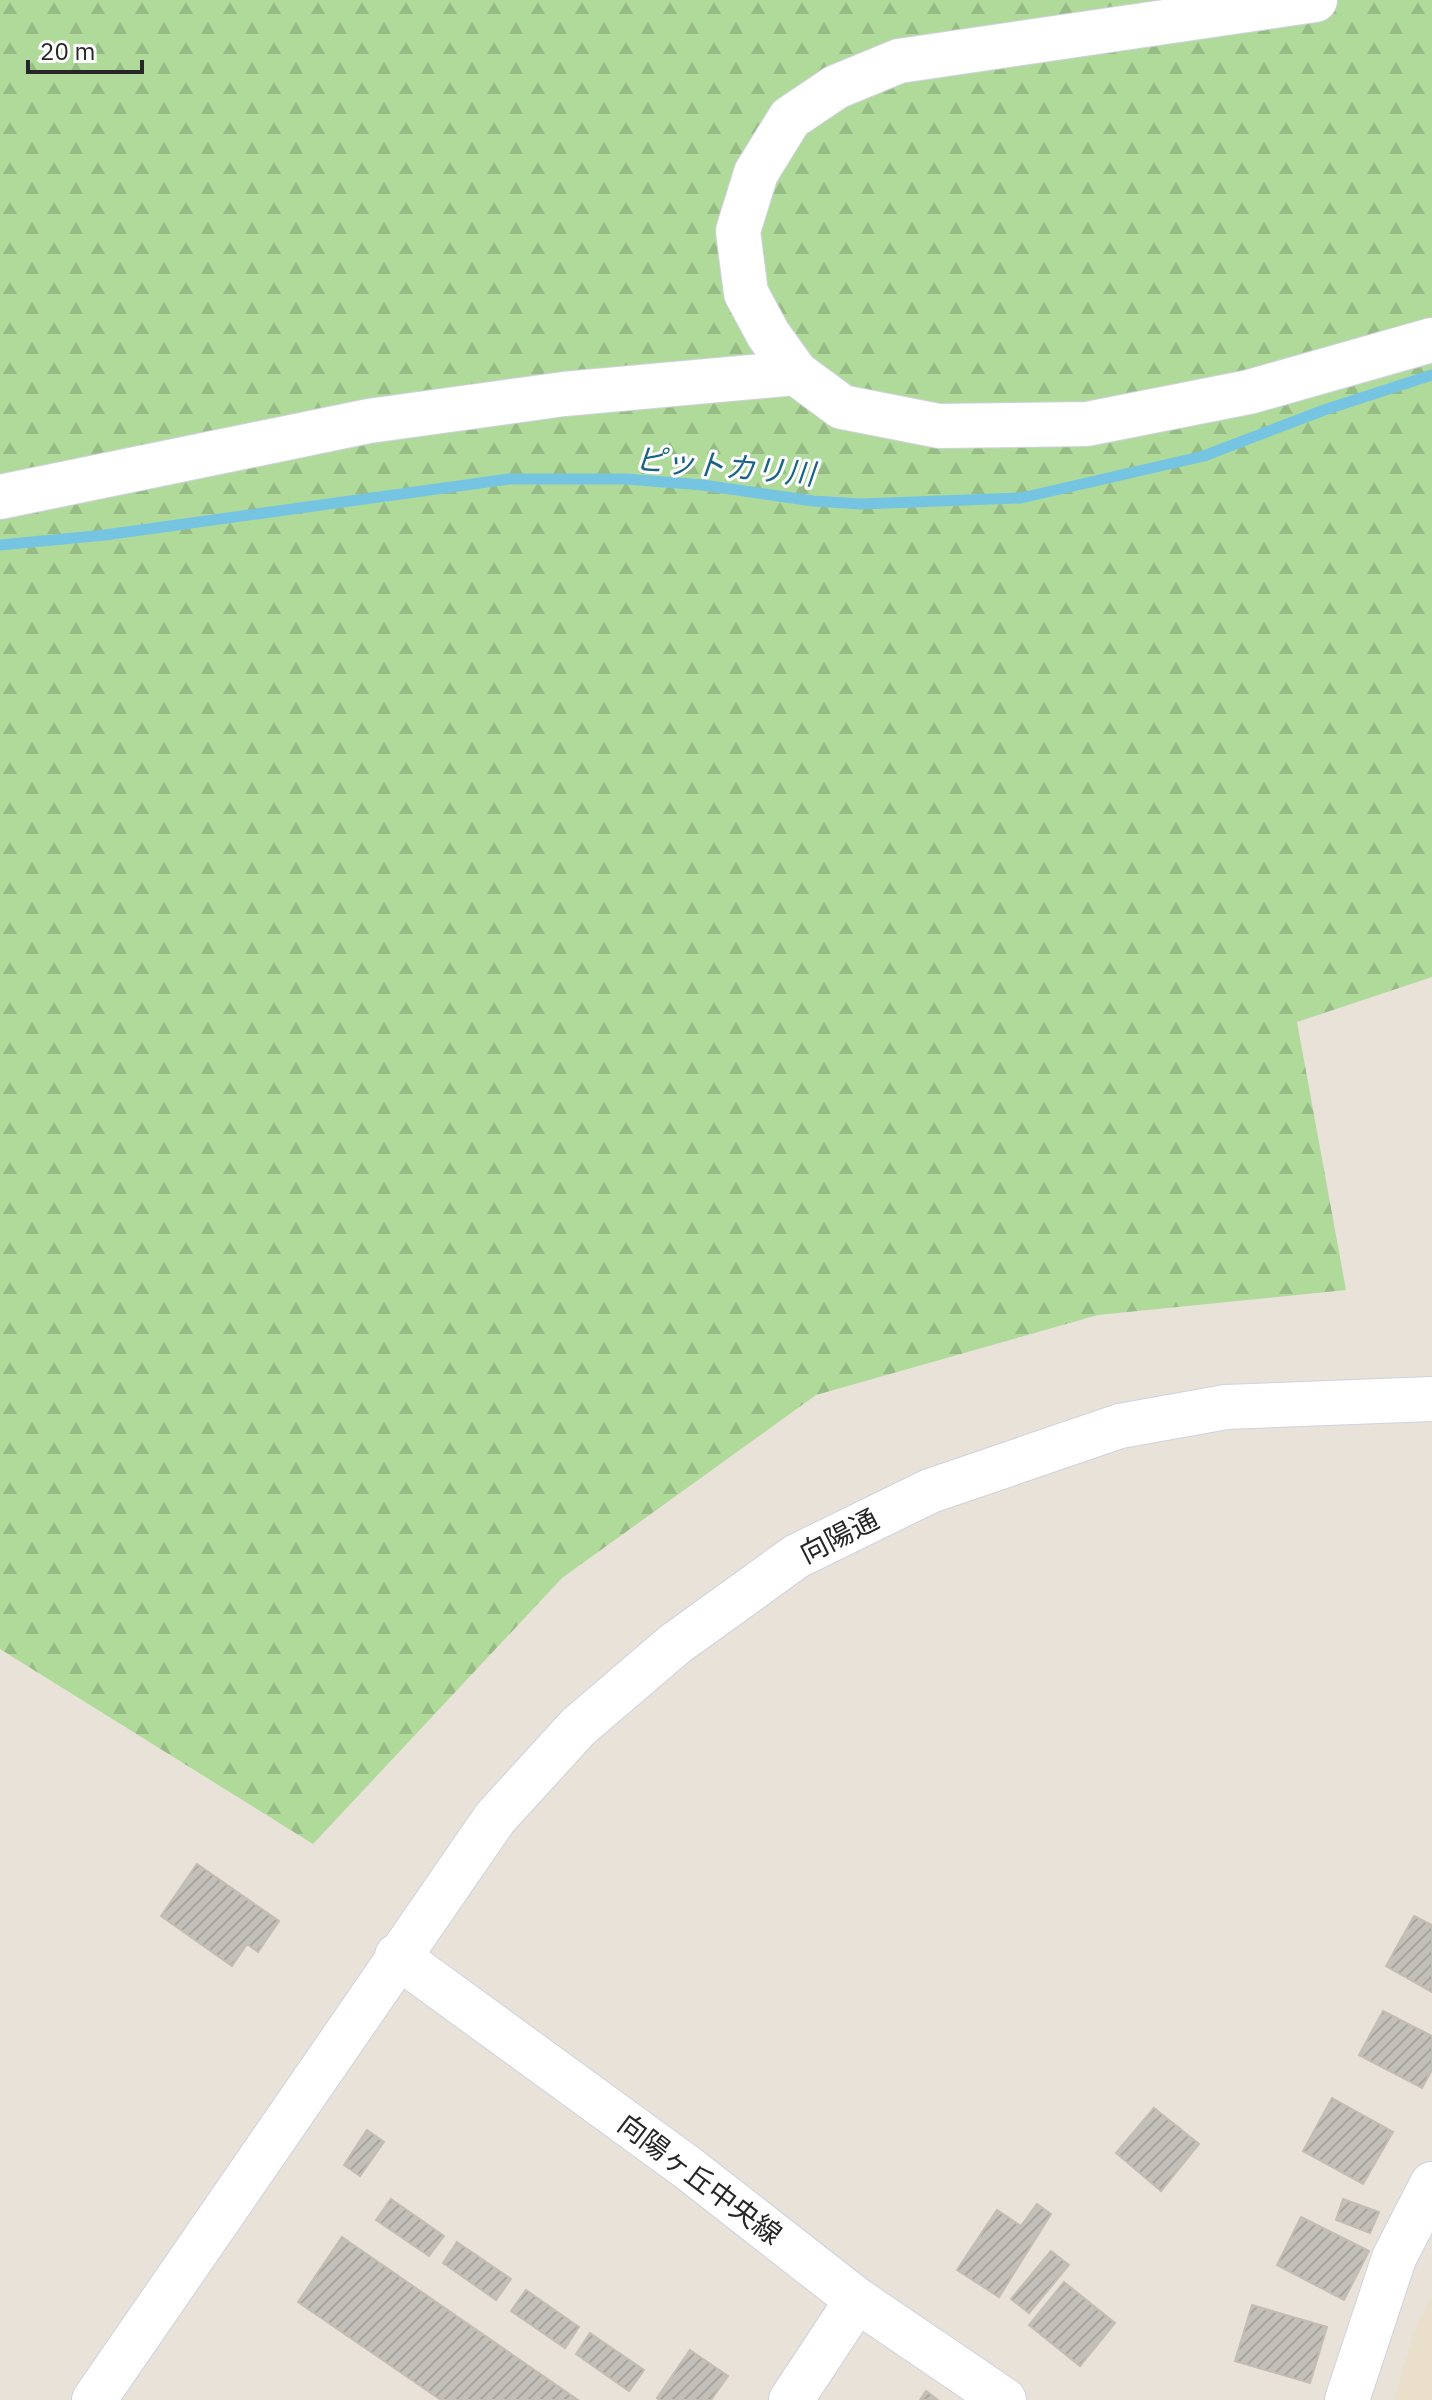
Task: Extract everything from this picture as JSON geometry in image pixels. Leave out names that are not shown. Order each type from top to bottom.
[{"type":"street","points":[[1315,0],[899,61],[836,87],[790,118],[756,173],[738,231],[746,293],[768,334],[796,373],[842,407],[939,426],[1087,424],[1249,392],[1432,340]]},
{"type":"street","points":[[0,497],[369,421],[564,394],[796,373]]},
{"type":"street","name":"向陽通","points":[[94,2400],[397,1956],[495,1818],[578,1727],[675,1644],[797,1556],[930,1491],[1120,1426],[1226,1407],[1432,1399]]},
{"type":"street","name":"向陽ヶ丘中央線","points":[[397,1956],[688,2168],[857,2300],[1004,2400]]},
{"type":"street","points":[[1347,2400],[1394,2258],[1432,2184]]},
{"type":"street","points":[[791,2400],[857,2300]]},
{"type":"shaded area","points":[[1432,2295],[1432,2400],[1394,2400],[1415,2329]]},
{"type":"green space","points":[[0,0],[1432,0],[1432,977],[1297,1022],[1346,1290],[1098,1315],[816,1395],[562,1578],[313,1844],[0,1649]]},
{"type":"building","points":[[197,1864],[279,1921],[258,1952],[247,1944],[232,1966],[161,1916]]},
{"type":"building","points":[[1414,1916],[1432,1925],[1432,1992],[1386,1966]]},
{"type":"building","points":[[1383,2011],[1432,2036],[1432,2070],[1422,2088],[1359,2055]]},
{"type":"building","points":[[1332,2098],[1393,2132],[1363,2184],[1303,2151]]},
{"type":"building","points":[[1154,2108],[1199,2144],[1161,2191],[1116,2153]]},
{"type":"building","points":[[367,2130],[384,2142],[360,2176],[344,2165]]},
{"type":"building","points":[[391,2199],[444,2236],[429,2256],[376,2220]]},
{"type":"building","points":[[1343,2199],[1379,2212],[1370,2233],[1336,2220]]},
{"type":"building","points":[[1037,2204],[1051,2214],[999,2297],[957,2270],[997,2210],[1021,2226]]},
{"type":"building","points":[[1301,2217],[1369,2251],[1344,2300],[1277,2265]]},
{"type":"building","points":[[342,2237],[578,2400],[441,2400],[298,2302]]},
{"type":"building","points":[[457,2242],[511,2279],[496,2300],[443,2263]]},
{"type":"building","points":[[1051,2251],[1069,2265],[1029,2313],[1011,2299]]},
{"type":"building","points":[[1064,2282],[1115,2323],[1080,2366],[1029,2325]]},
{"type":"building","points":[[526,2290],[579,2327],[565,2348],[511,2311]]},
{"type":"building","points":[[1252,2305],[1327,2327],[1310,2383],[1235,2361]]},
{"type":"building","points":[[590,2333],[644,2370],[629,2391],[576,2354]]},
{"type":"building","points":[[690,2350],[728,2376],[711,2400],[659,2400],[657,2398]]},
{"type":"building","points":[[926,2391],[938,2400],[920,2400]]},
{"type":"waterway","name":"ピットカリ川","points":[[0,545],[105,535],[509,479],[626,479],[861,504],[1021,498],[1204,456],[1324,410],[1432,375]]}]
